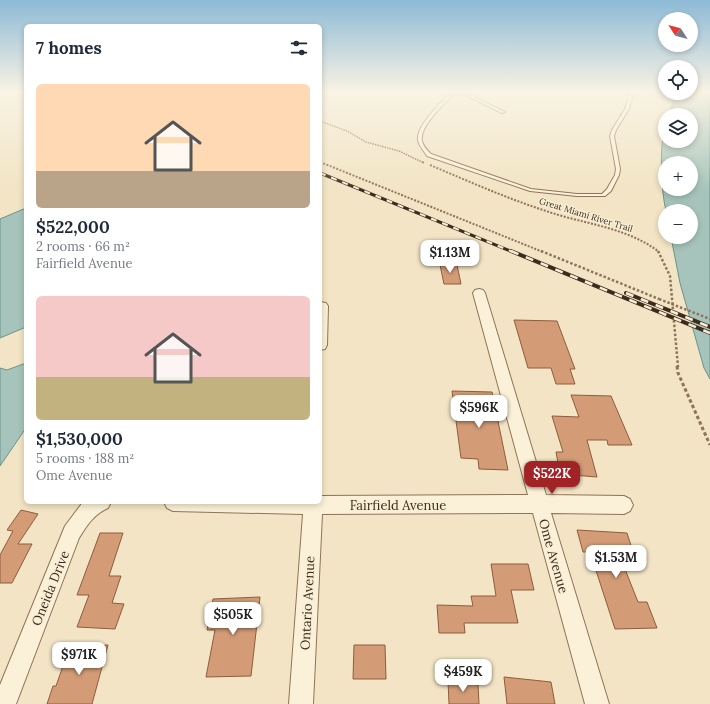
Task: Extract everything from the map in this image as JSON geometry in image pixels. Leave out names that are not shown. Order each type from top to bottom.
[{"type":"street","name":"Ome Avenue","points":[[480,293],[597,704]]},
{"type":"street","name":"Oneida Drive","points":[[4,704],[72,533],[80,519],[96,504]]},
{"type":"street","name":"Fairfield Avenue","points":[[313,504],[624,505]]},
{"type":"street","name":"Ontario Avenue","points":[[301,704],[313,504]]},
{"type":"lane","points":[[426,125],[419,138],[422,146],[429,156],[530,190],[592,196],[603,195],[609,190],[618,176],[612,136],[617,125]]},
{"type":"path","name":"Great Miami River Trail","points":[[330,125],[347,131],[366,142],[399,151],[469,182],[524,204],[560,216],[630,235],[645,242],[659,252],[670,276],[678,373],[710,445]]},
{"type":"path","points":[[322,163],[710,319]]},
{"type":"water","points":[[698,125],[710,125],[710,379],[704,368],[680,283],[672,244],[698,244],[698,204],[665,204],[664,196],[698,196],[698,156],[661,156],[662,148],[698,148]]},
{"type":"water","points":[[24,209],[24,328],[0,338],[0,219]]},
{"type":"water","points":[[24,364],[24,431],[0,466],[0,368],[7,370]]},
{"type":"building","points":[[440,265],[457,265],[461,284],[444,284]]},
{"type":"building","points":[[514,320],[557,321],[575,369],[570,369],[575,384],[556,384],[551,368],[528,368]]},
{"type":"building","points":[[452,391],[492,392],[508,470],[479,469],[478,459],[461,458]]},
{"type":"building","points":[[571,395],[611,396],[632,445],[608,445],[607,440],[587,440],[597,477],[560,474],[556,452],[563,452],[552,416],[579,417]]},
{"type":"building","points":[[21,510],[38,514],[18,544],[32,544],[12,583],[0,583],[0,555],[13,531],[7,530]]},
{"type":"building","points":[[577,530],[627,533],[634,555],[619,554],[638,602],[647,602],[657,628],[615,629],[590,552],[583,552]]},
{"type":"building","points":[[100,533],[123,533],[109,576],[121,576],[112,603],[124,604],[115,629],[77,627],[89,595],[77,595]]},
{"type":"building","points":[[491,564],[528,564],[534,590],[511,590],[518,623],[464,623],[465,633],[439,633],[437,605],[473,606],[471,596],[496,596]]},
{"type":"building","points":[[260,597],[251,676],[206,677],[215,630],[207,630],[213,599]]},
{"type":"building","points":[[108,645],[92,704],[47,704],[53,686],[56,686],[70,646]]},
{"type":"building","points":[[354,645],[385,645],[386,679],[353,679]]},
{"type":"building","points":[[504,677],[551,682],[555,704],[507,704]]},
{"type":"building","points":[[448,681],[478,685],[479,704],[449,704]]},
{"type":"railway","points":[[322,174],[513,252]]},
{"type":"railway","points":[[511,251],[710,333]]},
{"type":"railway","points":[[626,293],[710,327]]}]
